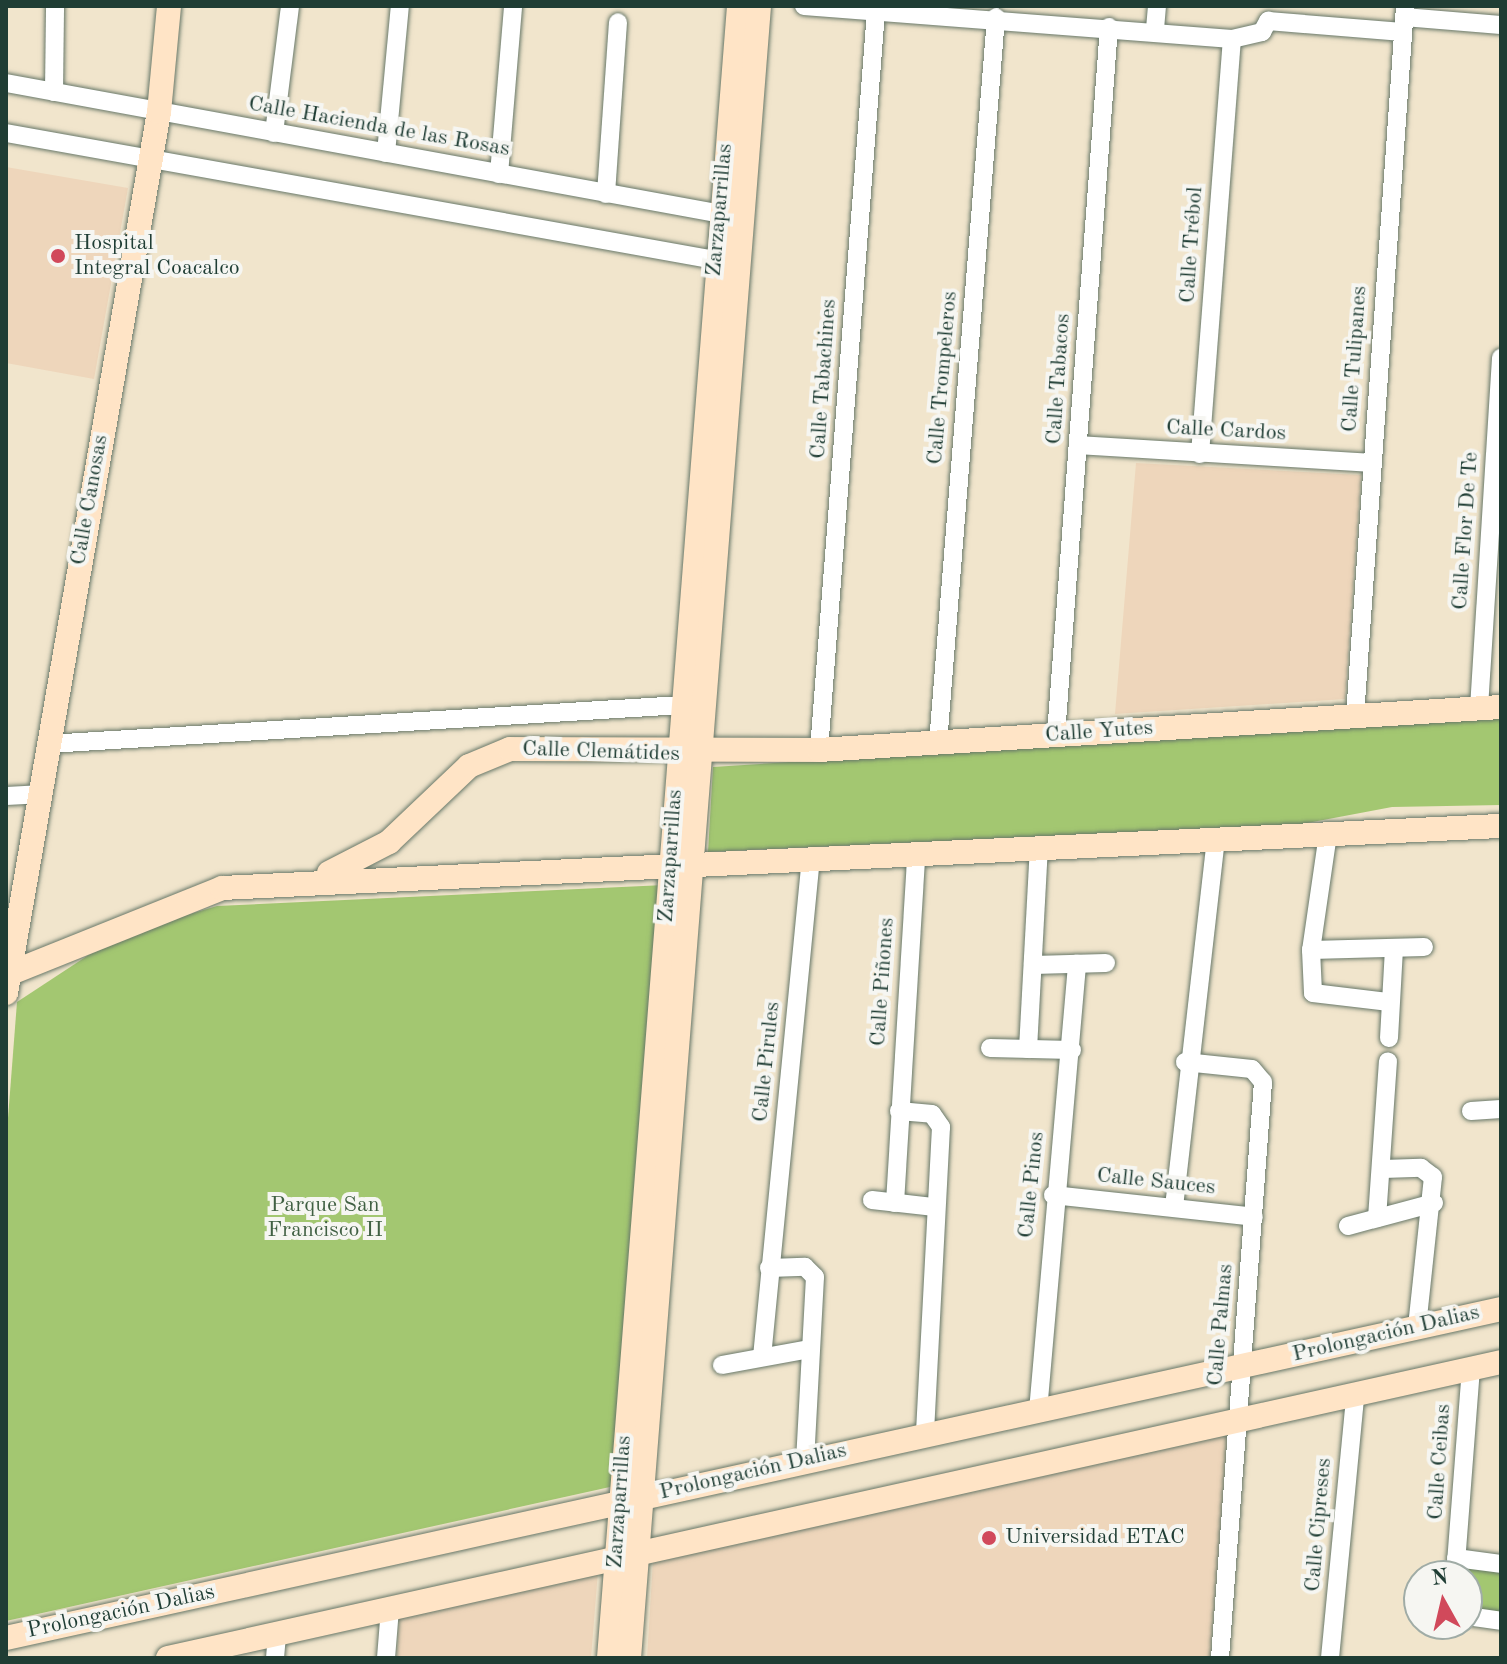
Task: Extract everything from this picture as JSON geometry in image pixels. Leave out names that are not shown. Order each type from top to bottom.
[{"type":"main road","name":"Calle Canosas","points":[[7,981],[159,112],[169,6]]},
{"type":"main road","name":"Zarzaparrillas","points":[[731,216],[739,6]]},
{"type":"main road","name":"Zarzaparrillas","points":[[688,755],[682,705],[731,216],[759,6]]},
{"type":"main road","name":"Zarzaparrillas","points":[[629,1658],[627,1554],[618,1503],[679,867],[726,262]]},
{"type":"main road","name":"Calle Yutes","points":[[688,755],[819,750],[1490,708]]},
{"type":"main road","name":"Calle Clemátides","points":[[308,881],[389,842],[488,754],[688,755]]},
{"type":"main road","points":[[1335,833],[1501,814]]},
{"type":"main road","points":[[679,867],[1501,826]]},
{"type":"main road","name":"Zarzaparrillas","points":[[609,1658],[627,1554],[642,1497],[679,867]]},
{"type":"main road","name":"Calle Clemátides","points":[[7,981],[169,904],[222,888],[308,881],[679,867]]},
{"type":"main road","name":"Prolongación Dalias","points":[[6,1638],[1501,1309]]},
{"type":"main road","points":[[168,1658],[627,1554],[1355,1397],[1501,1362]]},
{"type":"street","points":[[54,92],[55,6]]},
{"type":"street","points":[[274,133],[290,6]]},
{"type":"street","points":[[386,153],[400,6]]},
{"type":"street","points":[[499,174],[513,6]]},
{"type":"street","points":[[804,6],[965,11],[996,17],[1058,14],[1109,27],[1155,29],[1232,39],[1262,32],[1268,13],[1501,25]]},
{"type":"street","points":[[1155,29],[1157,6]]},
{"type":"street","name":"Calle Tabachines","points":[[819,750],[871,9]]},
{"type":"street","name":"Calle Trompeleros","points":[[938,743],[996,17]]},
{"type":"street","name":"Calle Tulipanes","points":[[1355,716],[1404,18]]},
{"type":"street","points":[[606,194],[618,22]]},
{"type":"street","name":"Calle Tabacos","points":[[1056,735],[1109,27]]},
{"type":"street","name":"Calle Trébol","points":[[1200,454],[1232,39]]},
{"type":"street","name":"Calle Hacienda de las Rosas","points":[[6,83],[731,216]]},
{"type":"street","points":[[6,133],[150,156],[726,262]]},
{"type":"street","name":"Calle Flor De Te","points":[[1490,708],[1501,358]]},
{"type":"street","name":"Calle Cardos","points":[[1078,445],[1372,463]]},
{"type":"street","points":[[48,744],[682,705]]},
{"type":"street","points":[[6,796],[39,794]]},
{"type":"street","points":[[1335,833],[1311,950],[1311,984],[1321,998],[1389,1002]]},
{"type":"street","points":[[1174,1207],[1185,1062],[1216,841]]},
{"type":"street","points":[[1028,1049],[1039,848]]},
{"type":"street","name":"Calle Piñones","points":[[895,1203],[916,857]]},
{"type":"street","name":"Calle Pirules","points":[[762,1357],[811,861]]},
{"type":"street","points":[[1311,950],[1424,947]]},
{"type":"street","points":[[1389,1038],[1394,948]]},
{"type":"street","points":[[1033,965],[1106,963]]},
{"type":"street","name":"Calle Pinos","points":[[1038,1411],[1053,1195],[1072,1050],[1077,964]]},
{"type":"street","points":[[990,1048],[1072,1050]]},
{"type":"street","points":[[1377,1218],[1383,1169],[1388,1061]]},
{"type":"street","name":"Calle Palmas","points":[[1185,1062],[1261,1073],[1254,1217],[1240,1367],[1220,1658]]},
{"type":"street","points":[[1471,1111],[1501,1109]]},
{"type":"street","points":[[899,1111],[939,1119],[925,1435]]},
{"type":"street","points":[[1383,1169],[1430,1170],[1434,1203],[1417,1326]]},
{"type":"street","name":"Calle Sauces","points":[[1053,1195],[1254,1217]]},
{"type":"street","points":[[872,1200],[933,1207]]},
{"type":"street","points":[[1348,1226],[1434,1203]]},
{"type":"street","points":[[769,1268],[813,1270],[805,1460]]},
{"type":"street","points":[[722,1365],[810,1349]]},
{"type":"street","name":"Calle Ceibas","points":[[1457,1560],[1471,1370]]},
{"type":"street","name":"Calle Cipreses","points":[[1330,1658],[1355,1397]]},
{"type":"street","points":[[386,1658],[390,1608]]},
{"type":"street","points":[[275,1658],[277,1633]]},
{"type":"shaded area","points":[[6,167],[128,188],[94,379],[6,363]]},
{"type":"shaded area","points":[[1136,463],[1361,475],[1345,699],[1115,714]]},
{"type":"shaded area","name":"Universidad ETAC","points":[[1228,1433],[1210,1658],[647,1658],[653,1561]]},
{"type":"shaded area","points":[[598,1571],[591,1658],[397,1658],[399,1617]]},
{"type":"green space","points":[[1501,716],[1501,805],[1392,807],[1302,824],[708,852],[713,767]]},
{"type":"green space","name":"Parque San Francisco II","points":[[665,885],[628,1483],[6,1621],[6,1144],[17,1002],[119,935],[217,906]]},
{"type":"green space","points":[[1483,1567],[1501,1570],[1501,1617],[1483,1614]]},
{"type":"place","name":"Hospital Integral Coacalco","points":[[58,256]]},
{"type":"place","name":"Universidad ETAC","points":[[989,1538]]}]
